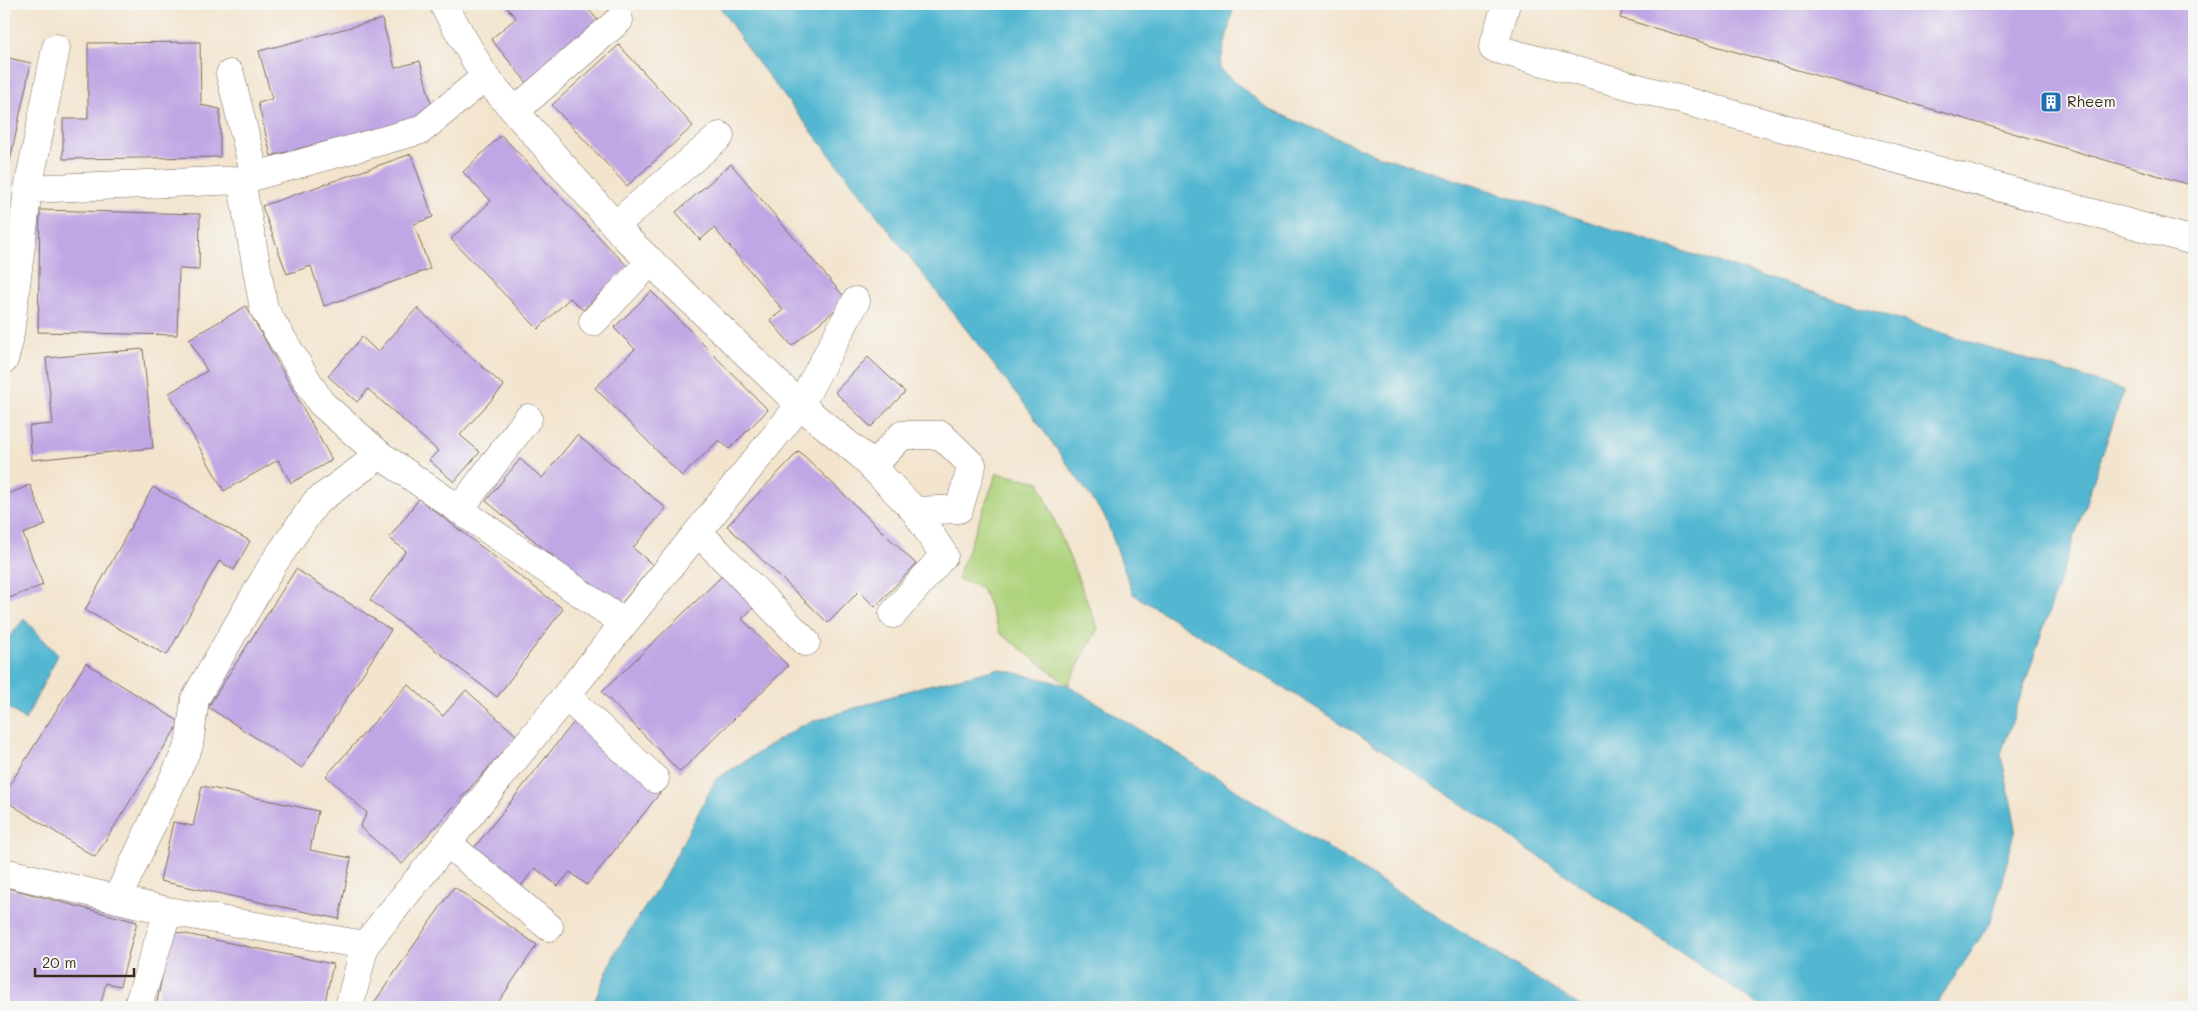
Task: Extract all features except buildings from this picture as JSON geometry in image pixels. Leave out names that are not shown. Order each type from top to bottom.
[{"type":"lane","points":[[443,4],[486,77],[615,225],[800,405],[872,467],[915,511],[944,555],[893,614]]},
{"type":"lane","points":[[1506,4],[1493,48],[2194,241]]},
{"type":"lane","points":[[515,110],[619,20]]},
{"type":"lane","points":[[4,360],[9,341],[28,189],[56,48]]},
{"type":"lane","points":[[230,74],[248,178],[264,309],[321,402],[380,455],[624,623]]},
{"type":"lane","points":[[28,189],[248,178],[421,130],[486,77]]},
{"type":"lane","points":[[615,225],[720,136]]},
{"type":"lane","points":[[593,322],[651,261]]},
{"type":"lane","points":[[348,1007],[365,945],[800,405],[856,301]]},
{"type":"lane","points":[[459,510],[528,418]]},
{"type":"lane","points":[[872,467],[902,435],[941,435],[972,465],[959,509],[915,511]]},
{"type":"lane","points":[[117,899],[189,745],[195,699],[273,564],[316,502],[380,455]]},
{"type":"lane","points":[[698,532],[806,642]]},
{"type":"lane","points":[[566,696],[655,779]]},
{"type":"lane","points":[[447,843],[550,927]]},
{"type":"lane","points":[[4,872],[168,911],[365,945]]},
{"type":"lane","points":[[138,1006],[168,911]]},
{"type":"green space","points":[[997,473],[1039,482],[1098,628],[1068,685],[1000,633],[982,588],[957,579]]},
{"type":"water","points":[[718,4],[1234,4],[1219,69],[1268,109],[1377,155],[2124,390],[2001,754],[2016,828],[1991,921],[1935,1007],[1761,1007],[1355,732],[1133,594],[1105,517],[1025,405],[749,51]]},
{"type":"water","points":[[24,619],[58,655],[25,720],[4,704],[4,643]]},
{"type":"water","points":[[998,669],[1068,685],[1582,1007],[592,1007],[615,953],[664,878],[716,779],[802,725],[920,687]]},
{"type":"place","name":"Rheem","points":[[2051,102]]}]
